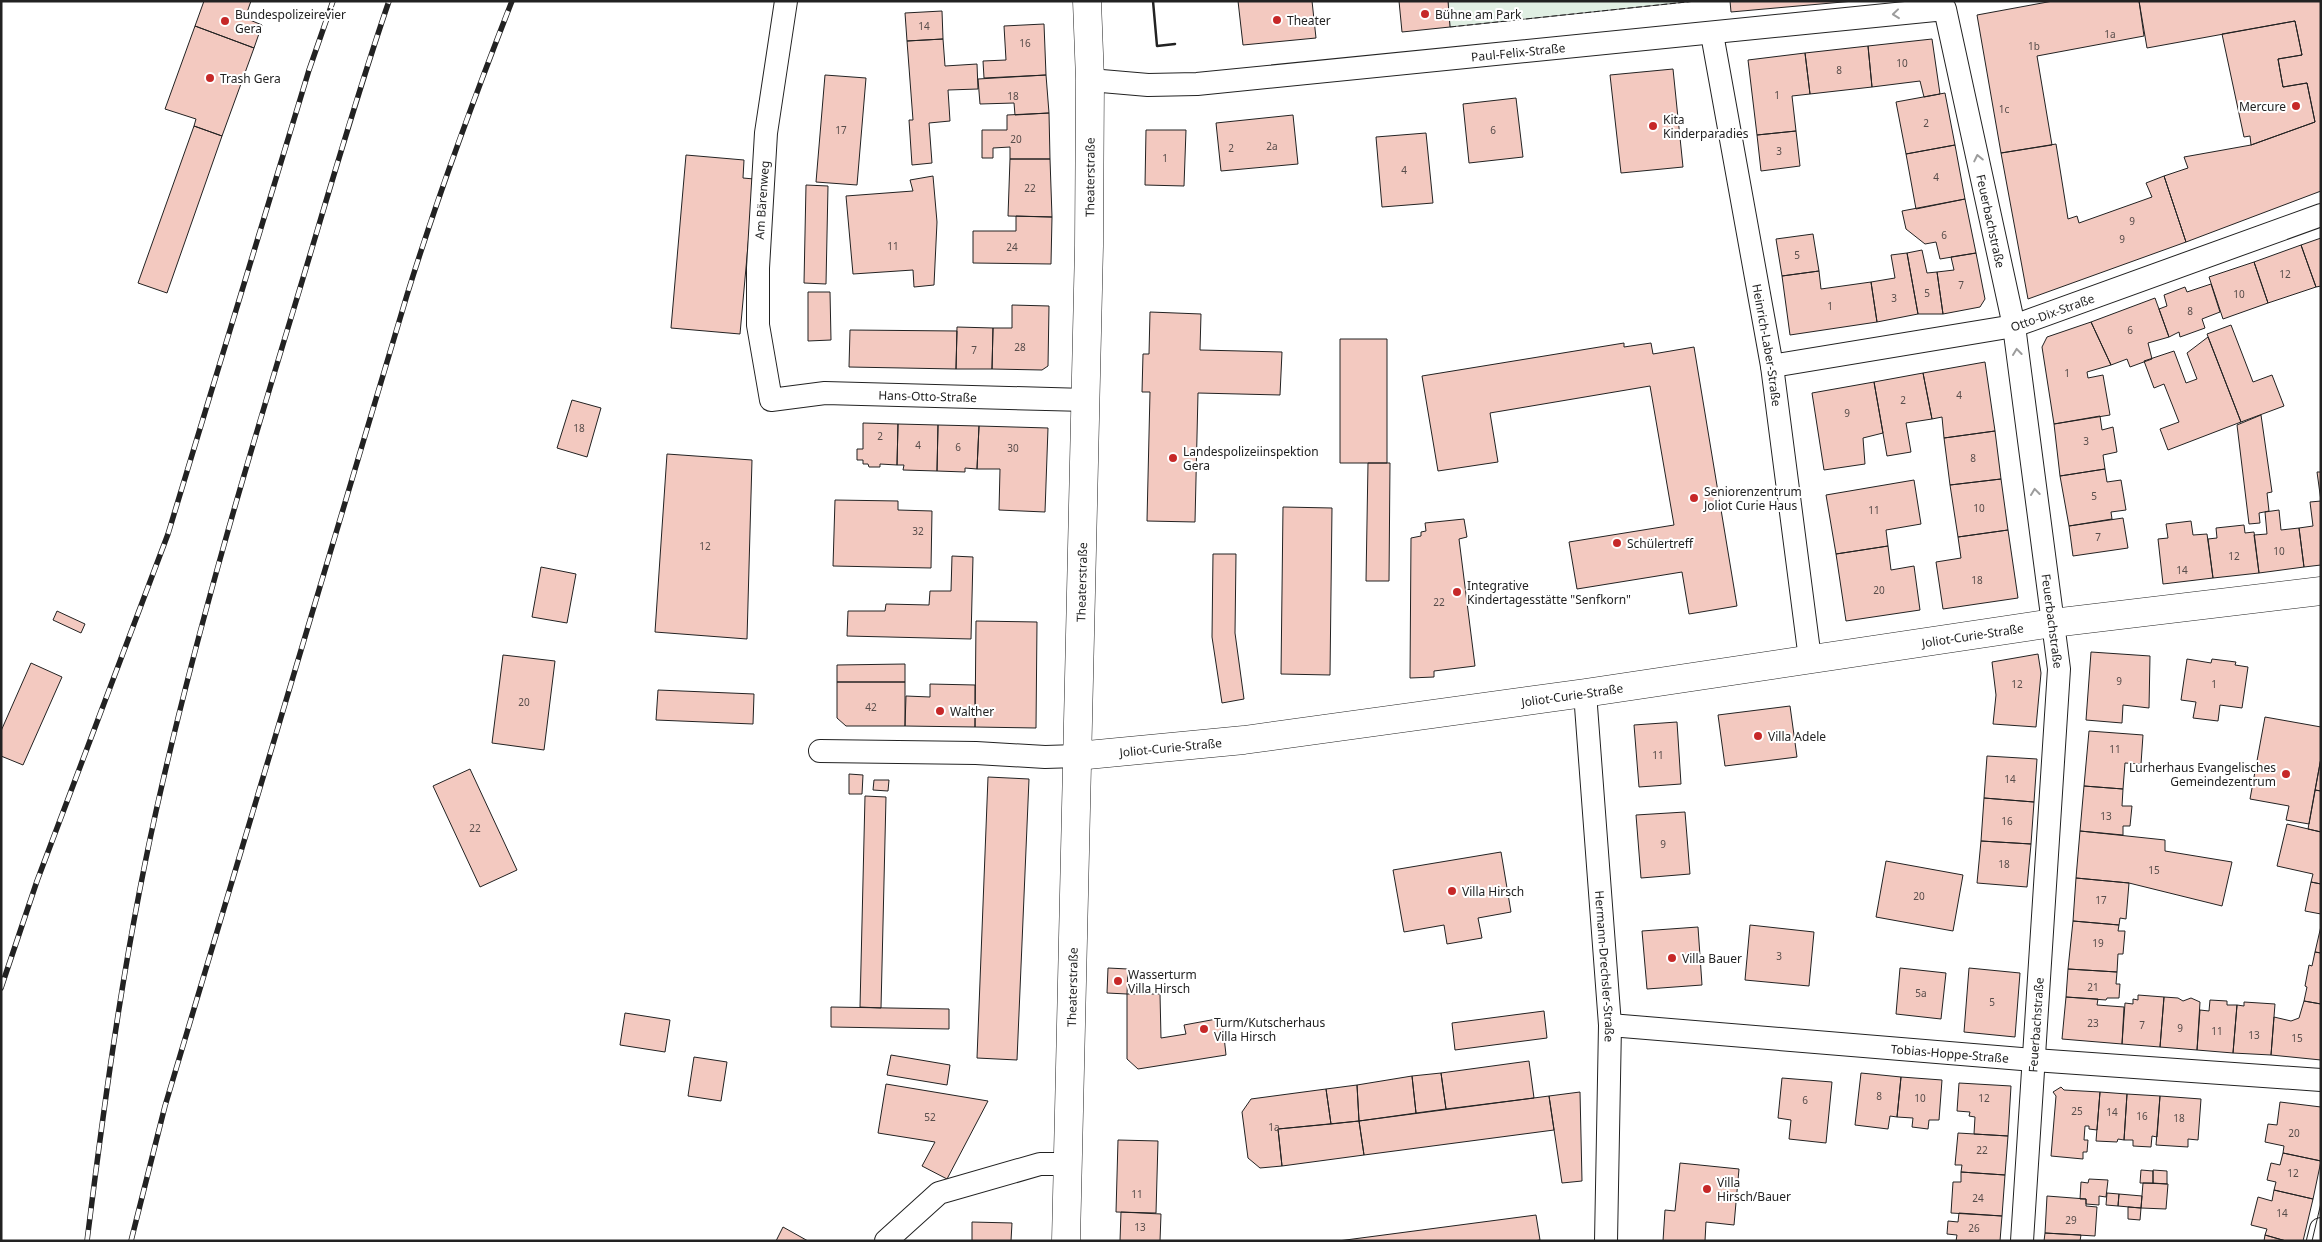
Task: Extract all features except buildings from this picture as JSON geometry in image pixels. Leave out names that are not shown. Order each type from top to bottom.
[{"type":"main road","name":"Theaterstraße","points":[[1066,1241],[1086,400],[1090,80],[1087,1]]},
{"type":"main road","name":"Joliot-Curie-Straße","points":[[1077,756],[1244,740],[1585,693],[2052,623],[2321,591]]},
{"type":"street","name":"Am Bärenweg","points":[[771,400],[758,325],[758,268],[766,133],[786,1]]},
{"type":"street","name":"Paul-Felix-Straße","points":[[1090,80],[1172,86],[1712,34],[1945,9]]},
{"type":"street","name":"Feuerbachstraße","points":[[1945,9],[2014,326],[2059,669],[2022,1241]]},
{"type":"street","name":"Heinrich-Laber-Straße","points":[[1712,34],[1772,366],[1810,659]]},
{"type":"street","name":"Otto-Dix-Straße","points":[[1772,366],[2014,326],[2321,215]]},
{"type":"street","name":"Hans-Otto-Straße","points":[[771,400],[825,393],[1086,400]]},
{"type":"street","name":"Hermann-Drechsler-Straße","points":[[1585,693],[1610,1025],[1606,1241]]},
{"type":"street","name":"Joliot-Curie-Straße","points":[[820,751],[998,754],[1045,757],[1077,756]]},
{"type":"street","name":"Tobias-Hoppe-Straße","points":[[1610,1025],[2034,1060],[2321,1080]]},
{"type":"street","points":[[886,1241],[940,1193],[1040,1164],[1068,1164]]},
{"type":"street","points":[[2318,1241],[2321,1229]]},
{"type":"green space","points":[[1448,1],[1696,1],[1450,27]]},
{"type":"tram line","points":[[2312,1241],[2321,1203]]},
{"type":"railway","points":[[1,988],[37,881],[168,534],[309,70],[333,1]]},
{"type":"railway","points":[[87,1241],[118,1012],[138,898],[176,725],[207,605],[258,427],[352,116],[389,1]]},
{"type":"railway","points":[[131,1241],[165,1106],[407,295],[457,147],[512,1]]},
{"type":"fence","points":[[1450,27],[1696,1]]},
{"type":"wall","points":[[1153,1],[1157,46],[1175,44]]},
{"type":"place","name":"Bühne am Park","points":[[1425,14]]},
{"type":"place","name":"Theater","points":[[1277,20]]},
{"type":"place","name":"Bundespolizeirevier Gera","points":[[225,21]]},
{"type":"place","name":"Trash Gera","points":[[210,78]]},
{"type":"place","name":"Mercure","points":[[2296,106]]},
{"type":"place","name":"Kita Kinderparadies","points":[[1653,126]]},
{"type":"place","name":"Landespolizeiinspektion Gera","points":[[1173,458]]},
{"type":"place","name":"Seniorenzentrum Joliot Curie Haus","points":[[1694,498]]},
{"type":"place","name":"Schülertreff","points":[[1617,543]]},
{"type":"place","name":"Integrative Kindertagesstätte \"Senfkorn\"","points":[[1457,592]]},
{"type":"place","name":"Walther","points":[[940,711]]},
{"type":"place","name":"Villa Adele","points":[[1758,736]]},
{"type":"place","name":"Lurherhaus Evangelisches Gemeindezentrum","points":[[2286,774]]},
{"type":"place","name":"Villa Hirsch","points":[[1452,891]]},
{"type":"place","name":"Villa Bauer","points":[[1672,958]]},
{"type":"place","name":"Wasserturm Villa Hirsch","points":[[1118,981]]},
{"type":"place","name":"Turm/Kutscherhaus Villa Hirsch","points":[[1204,1029]]},
{"type":"place","name":"Villa Hirsch/Bauer","points":[[1707,1189]]}]
